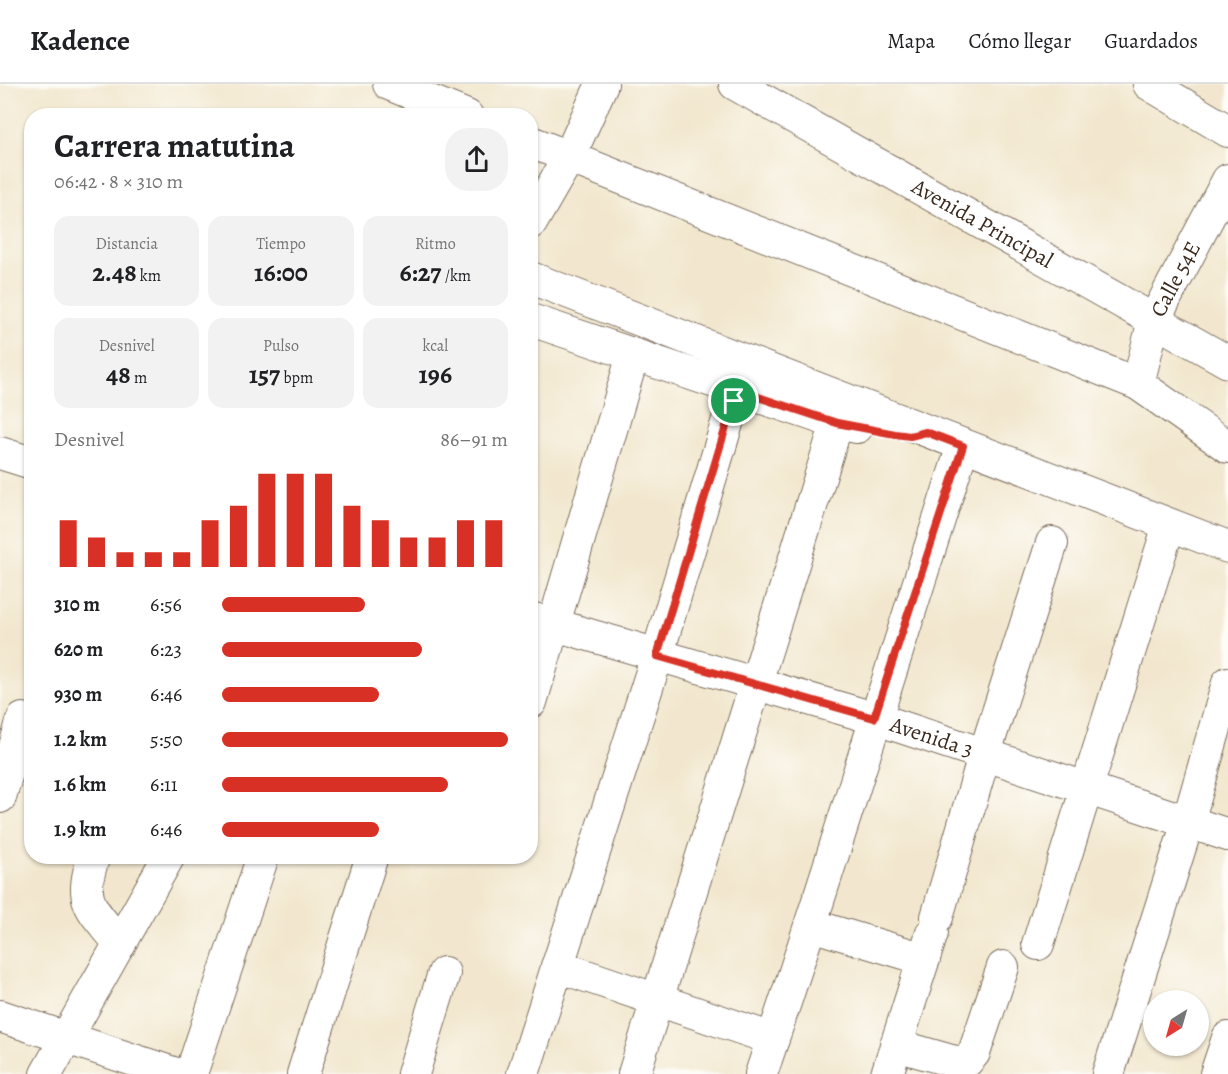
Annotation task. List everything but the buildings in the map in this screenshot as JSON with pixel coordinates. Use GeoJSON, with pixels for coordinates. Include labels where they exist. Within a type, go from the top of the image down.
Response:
{"type":"FeatureCollection","features":[{"type":"Feature","properties":{"kind":"street"},"geometry":{"type":"LineString","coordinates":[[389,84],[447,108]]}},
{"type":"Feature","properties":{"kind":"street"},"geometry":{"type":"LineString","coordinates":[[538,211],[569,157],[602,84]]}},
{"type":"Feature","properties":{"kind":"street","name":"Avenida Principal"},"geometry":{"type":"LineString","coordinates":[[735,84],[1228,362]]}},
{"type":"Feature","properties":{"kind":"street"},"geometry":{"type":"LineString","coordinates":[[1149,84],[1228,131]]}},
{"type":"Feature","properties":{"kind":"street"},"geometry":{"type":"LineString","coordinates":[[538,145],[1138,384],[1228,447]]}},
{"type":"Feature","properties":{"kind":"street","name":"Calle 54E"},"geometry":{"type":"LineString","coordinates":[[1138,384],[1154,320],[1228,180]]}},
{"type":"Feature","properties":{"kind":"street"},"geometry":{"type":"LineString","coordinates":[[538,281],[1228,547]]}},
{"type":"Feature","properties":{"kind":"street"},"geometry":{"type":"LineString","coordinates":[[538,322],[837,423],[910,436],[926,432]]}},
{"type":"Feature","properties":{"kind":"street"},"geometry":{"type":"LineString","coordinates":[[538,655],[543,622],[633,355]]}},
{"type":"Feature","properties":{"kind":"street"},"geometry":{"type":"LineString","coordinates":[[524,1074],[657,656],[737,390]]}},
{"type":"Feature","properties":{"kind":"street"},"geometry":{"type":"LineString","coordinates":[[634,1074],[837,423]]}},
{"type":"Feature","properties":{"kind":"street"},"geometry":{"type":"LineString","coordinates":[[761,1074],[811,926],[874,718],[963,446]]}},
{"type":"Feature","properties":{"kind":"street"},"geometry":{"type":"LineString","coordinates":[[1,455],[24,461]]}},
{"type":"Feature","properties":{"kind":"street"},"geometry":{"type":"LineString","coordinates":[[1038,944],[1169,525]]}},
{"type":"Feature","properties":{"kind":"street"},"geometry":{"type":"LineString","coordinates":[[887,1074],[1052,543]]}},
{"type":"Feature","properties":{"kind":"street","name":"Avenida 3"},"geometry":{"type":"LineString","coordinates":[[543,622],[874,718],[1228,835]]}},
{"type":"Feature","properties":{"kind":"street"},"geometry":{"type":"LineString","coordinates":[[1108,1074],[1188,822],[1228,683]]}},
{"type":"Feature","properties":{"kind":"street"},"geometry":{"type":"LineString","coordinates":[[0,797],[23,712]]}},
{"type":"Feature","properties":{"kind":"street"},"geometry":{"type":"LineString","coordinates":[[90,864],[85,881],[88,903],[120,944]]}},
{"type":"Feature","properties":{"kind":"street"},"geometry":{"type":"LineString","coordinates":[[46,1074],[165,864]]}},
{"type":"Feature","properties":{"kind":"street"},"geometry":{"type":"LineString","coordinates":[[191,1074],[260,864]]}},
{"type":"Feature","properties":{"kind":"street"},"geometry":{"type":"LineString","coordinates":[[303,1074],[369,864]]}},
{"type":"Feature","properties":{"kind":"street"},"geometry":{"type":"LineString","coordinates":[[811,926],[931,936]]}},
{"type":"Feature","properties":{"kind":"street"},"geometry":{"type":"LineString","coordinates":[[557,966],[773,1039]]}},
{"type":"Feature","properties":{"kind":"street"},"geometry":{"type":"LineString","coordinates":[[896,1045],[955,1062],[967,1061],[974,1053],[1003,967]]}},
{"type":"Feature","properties":{"kind":"street"},"geometry":{"type":"LineString","coordinates":[[413,1074],[444,973]]}},
{"type":"Feature","properties":{"kind":"street"},"geometry":{"type":"LineString","coordinates":[[0,1016],[176,1074]]}},
{"type":"Feature","properties":{"kind":"street"},"geometry":{"type":"LineString","coordinates":[[1216,1074],[1228,1038]]}},
{"type":"Feature","properties":{"kind":"route"},"geometry":{"type":"LineString","coordinates":[[737,390],[837,423],[910,436],[926,432],[963,446],[874,718],[657,656],[734,401],[737,390]]}}]}
